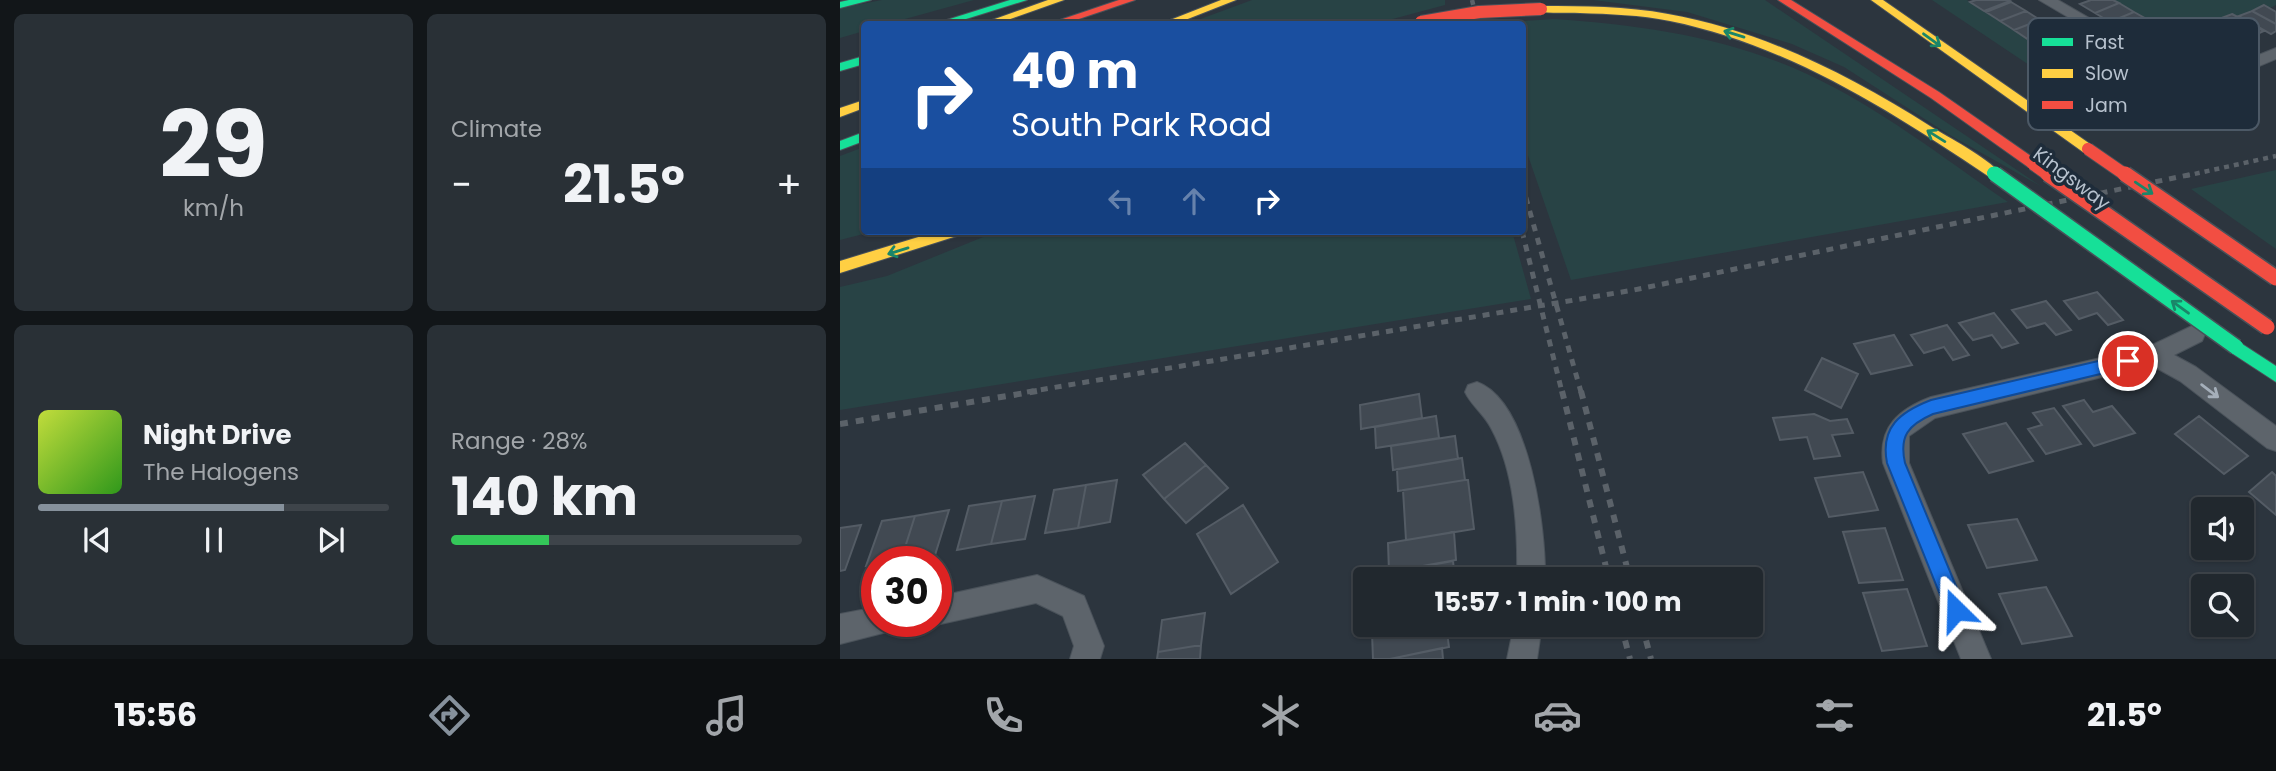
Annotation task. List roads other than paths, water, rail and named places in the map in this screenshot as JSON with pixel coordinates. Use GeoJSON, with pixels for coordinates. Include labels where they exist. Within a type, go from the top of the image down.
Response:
{"type":"FeatureCollection","features":[{"type":"Feature","properties":{"kind":"highway"},"geometry":{"type":"LineString","coordinates":[[840,5],[866,0]]}},
{"type":"Feature","properties":{"kind":"highway"},"geometry":{"type":"LineString","coordinates":[[950,21],[1022,0]]}},
{"type":"Feature","properties":{"kind":"highway"},"geometry":{"type":"LineString","coordinates":[[992,21],[1059,0]]}},
{"type":"Feature","properties":{"kind":"highway"},"geometry":{"type":"LineString","coordinates":[[1174,21],[1231,0]]}},
{"type":"Feature","properties":{"kind":"highway"},"geometry":{"type":"LineString","coordinates":[[1783,0],[2041,162],[2271,330]]}},
{"type":"Feature","properties":{"kind":"highway","name":"Kingsway"},"geometry":{"type":"LineString","coordinates":[[1876,0],[2028,107]]}},
{"type":"Feature","properties":{"kind":"highway"},"geometry":{"type":"LineString","coordinates":[[1066,21],[1137,4]]}},
{"type":"Feature","properties":{"kind":"highway"},"geometry":{"type":"LineString","coordinates":[[1102,21],[1137,4]]}},
{"type":"Feature","properties":{"kind":"highway","name":"Kingsway"},"geometry":{"type":"LineString","coordinates":[[1859,7],[1951,80],[2041,162]]}},
{"type":"Feature","properties":{"kind":"highway"},"geometry":{"type":"LineString","coordinates":[[1427,21],[1479,12],[1541,9],[1645,14],[1707,26],[1772,46],[1863,90],[1993,173],[2276,375]]}},
{"type":"Feature","properties":{"kind":"highway"},"geometry":{"type":"LineString","coordinates":[[840,52],[861,46]]}},
{"type":"Feature","properties":{"kind":"highway"},"geometry":{"type":"LineString","coordinates":[[840,68],[861,61]]}},
{"type":"Feature","properties":{"kind":"highway"},"geometry":{"type":"LineString","coordinates":[[840,113],[861,105]]}},
{"type":"Feature","properties":{"kind":"highway","name":"Kingsway"},"geometry":{"type":"LineString","coordinates":[[2061,130],[2276,278]]}},
{"type":"Feature","properties":{"kind":"highway"},"geometry":{"type":"LineString","coordinates":[[840,146],[861,137]]}},
{"type":"Feature","properties":{"kind":"highway"},"geometry":{"type":"LineString","coordinates":[[840,267],[942,235]]}},
{"type":"Feature","properties":{"kind":"street"},"geometry":{"type":"LineString","coordinates":[[2047,0],[2078,18]]}},
{"type":"Feature","properties":{"kind":"street"},"geometry":{"type":"LineString","coordinates":[[2259,58],[2276,53]]}},
{"type":"Feature","properties":{"kind":"street"},"geometry":{"type":"LineString","coordinates":[[1976,659],[1896,463],[1892,447],[1896,433],[1913,415],[1931,408],[2153,355],[2194,334]]}},
{"type":"Feature","properties":{"kind":"street"},"geometry":{"type":"LineString","coordinates":[[2153,355],[2188,374],[2276,440]]}},
{"type":"Feature","properties":{"kind":"street"},"geometry":{"type":"LineString","coordinates":[[1477,392],[1498,418],[1519,471],[1532,540],[1531,567]]}},
{"type":"Feature","properties":{"kind":"street"},"geometry":{"type":"LineString","coordinates":[[952,608],[1037,589],[1074,606],[1089,646],[1085,659]]}},
{"type":"Feature","properties":{"kind":"street"},"geometry":{"type":"LineString","coordinates":[[840,629],[861,625]]}},
{"type":"Feature","properties":{"kind":"street"},"geometry":{"type":"LineString","coordinates":[[1522,659],[1526,637]]}},
{"type":"Feature","properties":{"kind":"railway"},"geometry":{"type":"LineString","coordinates":[[1472,0],[1477,21]]}},
{"type":"Feature","properties":{"kind":"railway"},"geometry":{"type":"LineString","coordinates":[[2185,176],[2276,156]]}},
{"type":"Feature","properties":{"kind":"railway"},"geometry":{"type":"LineString","coordinates":[[1556,303],[1634,290],[2193,174]]}},
{"type":"Feature","properties":{"kind":"railway"},"geometry":{"type":"LineString","coordinates":[[1526,198],[1556,303]]}},
{"type":"Feature","properties":{"kind":"railway"},"geometry":{"type":"LineString","coordinates":[[1523,235],[1541,306]]}},
{"type":"Feature","properties":{"kind":"railway"},"geometry":{"type":"LineString","coordinates":[[1541,306],[1556,303]]}},
{"type":"Feature","properties":{"kind":"railway"},"geometry":{"type":"LineString","coordinates":[[1556,303],[1581,392]]}},
{"type":"Feature","properties":{"kind":"railway"},"geometry":{"type":"LineString","coordinates":[[1027,392],[1541,306]]}},
{"type":"Feature","properties":{"kind":"railway"},"geometry":{"type":"LineString","coordinates":[[1541,306],[1562,392]]}},
{"type":"Feature","properties":{"kind":"railway"},"geometry":{"type":"LineString","coordinates":[[840,424],[1037,391]]}},
{"type":"Feature","properties":{"kind":"railway"},"geometry":{"type":"LineString","coordinates":[[1562,391],[1606,567]]}},
{"type":"Feature","properties":{"kind":"railway"},"geometry":{"type":"LineString","coordinates":[[1581,391],[1627,567]]}},
{"type":"Feature","properties":{"kind":"railway"},"geometry":{"type":"LineString","coordinates":[[1624,637],[1630,659]]}},
{"type":"Feature","properties":{"kind":"railway"},"geometry":{"type":"LineString","coordinates":[[1645,637],[1651,659]]}}]}
